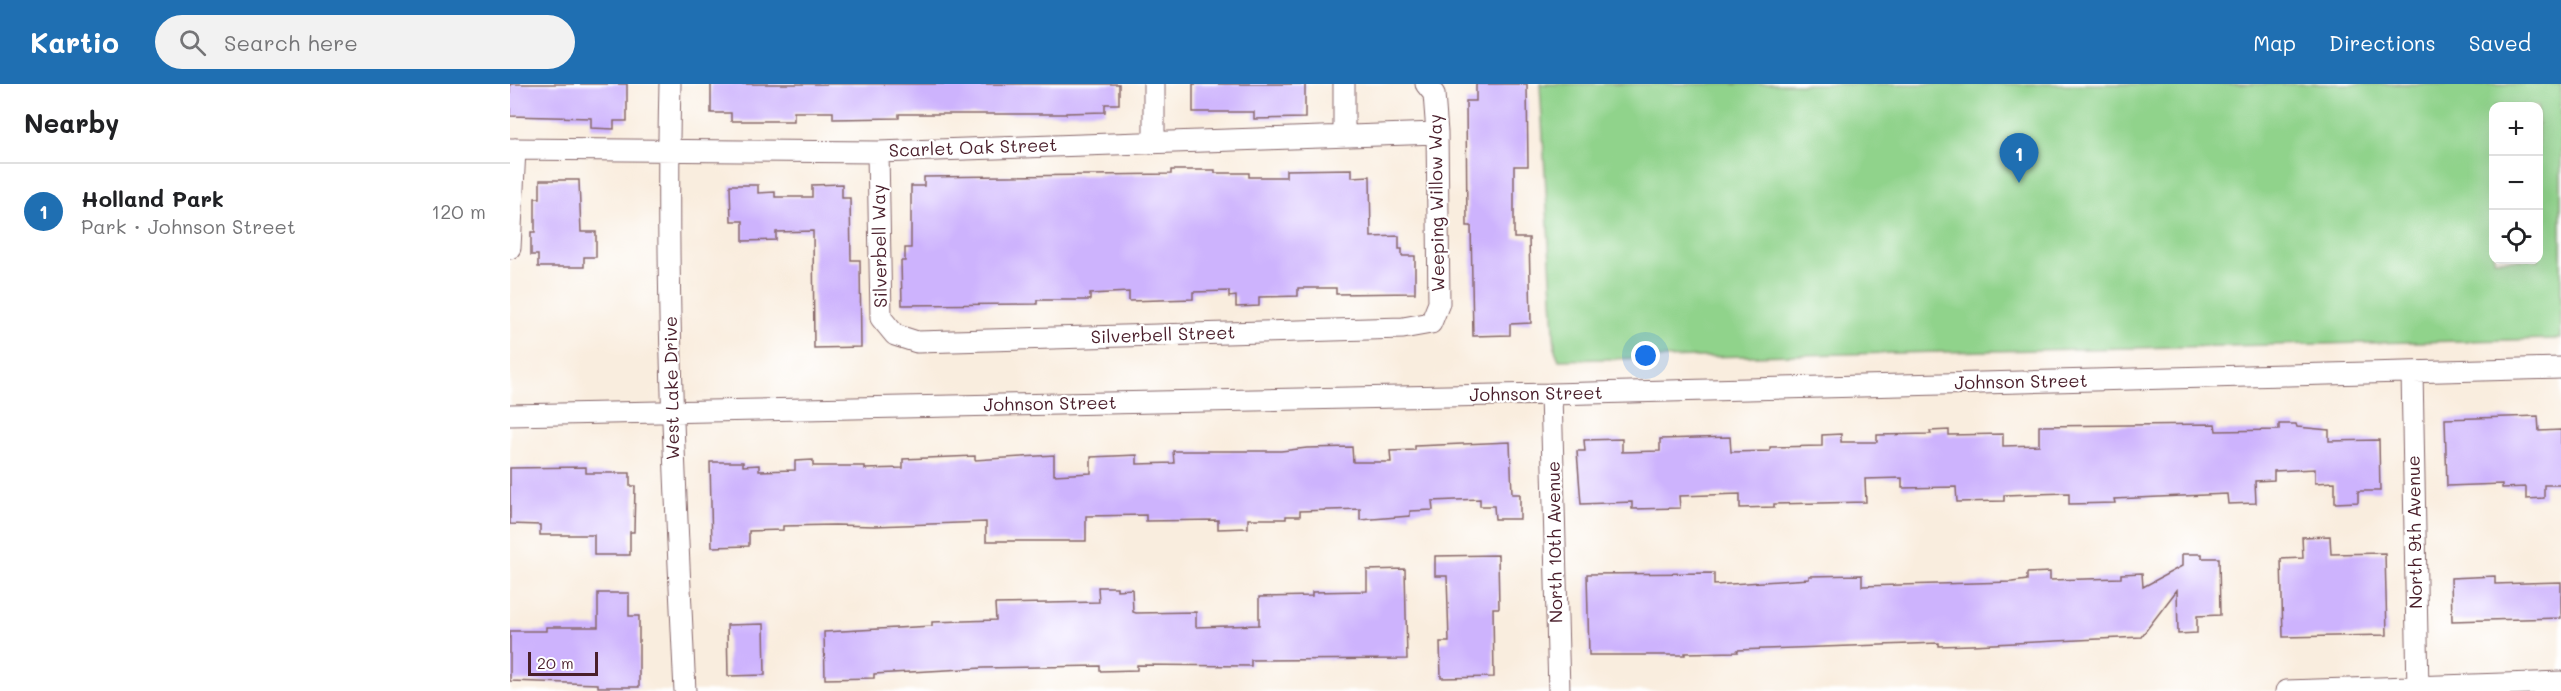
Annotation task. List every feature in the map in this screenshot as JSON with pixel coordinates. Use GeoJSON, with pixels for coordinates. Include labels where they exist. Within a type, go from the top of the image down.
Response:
{"type":"FeatureCollection","features":[{"type":"Feature","properties":{"kind":"street","name":"West Lake Drive"},"geometry":{"type":"LineString","coordinates":[[670,84],[668,152],[671,412],[685,691]]}},
{"type":"Feature","properties":{"kind":"street"},"geometry":{"type":"LineString","coordinates":[[1154,84],[1154,141]]}},
{"type":"Feature","properties":{"kind":"street"},"geometry":{"type":"LineString","coordinates":[[1344,84],[1344,136]]}},
{"type":"Feature","properties":{"kind":"street","name":"Weeping Willow Way"},"geometry":{"type":"LineString","coordinates":[[1426,84],[1434,94],[1437,133],[1439,303],[1431,323]]}},
{"type":"Feature","properties":{"kind":"street","name":"Scarlet Oak Street"},"geometry":{"type":"LineString","coordinates":[[512,149],[878,152],[1437,133]]}},
{"type":"Feature","properties":{"kind":"street"},"geometry":{"type":"LineString","coordinates":[[510,248],[512,149]]}},
{"type":"Feature","properties":{"kind":"street","name":"Silverbell Way"},"geometry":{"type":"LineString","coordinates":[[878,152],[881,318],[896,335]]}},
{"type":"Feature","properties":{"kind":"street","name":"Silverbell Street"},"geometry":{"type":"LineString","coordinates":[[896,335],[917,342],[1391,328],[1431,323]]}},
{"type":"Feature","properties":{"kind":"street","name":"Johnson Street"},"geometry":{"type":"LineString","coordinates":[[510,415],[1551,394],[2561,368]]}},
{"type":"Feature","properties":{"kind":"street","name":"North 9th Avenue"},"geometry":{"type":"LineString","coordinates":[[2412,372],[2418,689]]}},
{"type":"Feature","properties":{"kind":"street","name":"North 10th Avenue"},"geometry":{"type":"LineString","coordinates":[[1551,394],[1559,691]]}},
{"type":"Feature","properties":{"kind":"street"},"geometry":{"type":"LineString","coordinates":[[2286,691],[2418,689],[2561,682]]}},
{"type":"Feature","properties":{"kind":"green space"},"geometry":{"type":"Polygon","coordinates":[[[1540,84],[2561,84],[2561,339],[1559,360],[1555,350],[1540,84]]]}},
{"type":"Feature","properties":{"kind":"building"},"geometry":{"type":"Polygon","coordinates":[[[510,84],[627,84],[627,121],[614,121],[614,129],[591,128],[591,118],[510,116],[510,84]]]}},
{"type":"Feature","properties":{"kind":"building"},"geometry":{"type":"Polygon","coordinates":[[[711,84],[1119,84],[1119,104],[1105,104],[1105,112],[1066,114],[899,114],[899,118],[833,119],[833,112],[794,112],[794,121],[731,121],[731,113],[711,113],[711,84]]]}},
{"type":"Feature","properties":{"kind":"building"},"geometry":{"type":"Polygon","coordinates":[[[1193,84],[1305,84],[1305,118],[1254,119],[1254,112],[1193,112],[1193,84]]]}},
{"type":"Feature","properties":{"kind":"building"},"geometry":{"type":"Polygon","coordinates":[[[1476,84],[1527,84],[1528,166],[1514,166],[1514,238],[1529,238],[1531,323],[1510,324],[1510,335],[1473,336],[1471,226],[1467,226],[1466,101],[1476,101],[1476,84]]]}},
{"type":"Feature","properties":{"kind":"building"},"geometry":{"type":"Polygon","coordinates":[[[1352,169],[1352,177],[1370,176],[1371,237],[1399,236],[1399,249],[1402,249],[1402,256],[1415,256],[1415,293],[1336,294],[1336,288],[1298,288],[1298,296],[1259,297],[1259,306],[1236,307],[1236,296],[1229,297],[1229,291],[1193,292],[1193,299],[1129,301],[1129,292],[1090,294],[1090,300],[1037,300],[1037,304],[902,305],[901,261],[905,261],[905,248],[911,248],[911,186],[924,186],[924,177],[1171,174],[1171,170],[1215,170],[1215,173],[1249,173],[1249,177],[1286,177],[1286,170],[1352,169]]]}},
{"type":"Feature","properties":{"kind":"building"},"geometry":{"type":"Polygon","coordinates":[[[540,180],[579,180],[581,232],[596,232],[596,257],[584,257],[584,267],[538,267],[538,255],[531,255],[531,232],[535,232],[535,198],[540,198],[540,180]]]}},
{"type":"Feature","properties":{"kind":"building"},"geometry":{"type":"Polygon","coordinates":[[[842,184],[842,198],[850,198],[851,260],[860,260],[861,347],[814,348],[813,231],[776,232],[776,240],[743,241],[743,221],[731,221],[730,185],[758,185],[758,193],[775,192],[775,197],[812,197],[812,185],[842,184]]]}},
{"type":"Feature","properties":{"kind":"building"},"geometry":{"type":"Polygon","coordinates":[[[2538,416],[2539,431],[2561,430],[2561,485],[2544,485],[2544,498],[2526,499],[2526,487],[2502,488],[2502,484],[2447,486],[2445,419],[2538,416]]]}},
{"type":"Feature","properties":{"kind":"building"},"geometry":{"type":"Polygon","coordinates":[[[2215,424],[2216,431],[2279,430],[2279,424],[2296,424],[2297,427],[2329,430],[2329,441],[2379,440],[2380,491],[2358,491],[2358,502],[2335,503],[2335,482],[2315,483],[2315,469],[2274,471],[2274,480],[2255,481],[2256,503],[2228,504],[2227,494],[2114,499],[2115,503],[2069,504],[2069,493],[2004,495],[2004,501],[1957,502],[1956,487],[1902,488],[1902,478],[1865,479],[1866,502],[1774,504],[1774,507],[1740,508],[1740,494],[1679,496],[1680,508],[1632,509],[1632,502],[1581,504],[1577,451],[1585,451],[1584,440],[1622,439],[1622,452],[1660,451],[1660,439],[1730,437],[1731,452],[1770,451],[1770,447],[1822,446],[1822,435],[1841,434],[1841,442],[1877,442],[1877,435],[1931,434],[1930,431],[1949,430],[1949,435],[2003,434],[2003,446],[2039,445],[2039,426],[2215,424]]]}},
{"type":"Feature","properties":{"kind":"building"},"geometry":{"type":"Polygon","coordinates":[[[1510,442],[1512,494],[1520,494],[1520,519],[1495,519],[1494,506],[1480,506],[1480,499],[1432,501],[1433,510],[1410,511],[1410,516],[1360,520],[1360,509],[1300,511],[1300,516],[1286,516],[1286,519],[1248,519],[1248,528],[1218,529],[1218,520],[1146,521],[1146,515],[1086,516],[1086,541],[986,541],[986,522],[875,526],[783,526],[783,530],[749,531],[749,546],[712,547],[710,462],[743,462],[743,466],[759,465],[759,471],[795,470],[795,461],[813,460],[813,466],[865,466],[865,469],[903,468],[903,459],[975,456],[975,460],[1054,455],[1054,475],[1091,473],[1091,457],[1137,455],[1137,464],[1174,463],[1173,451],[1281,451],[1352,447],[1353,462],[1391,462],[1390,451],[1415,450],[1415,446],[1510,442]]]}},
{"type":"Feature","properties":{"kind":"building"},"geometry":{"type":"Polygon","coordinates":[[[586,467],[586,473],[630,473],[630,486],[635,486],[634,532],[630,532],[630,555],[594,555],[594,535],[540,535],[540,525],[510,524],[510,468],[586,467]]]}},
{"type":"Feature","properties":{"kind":"building"},"geometry":{"type":"Polygon","coordinates":[[[2330,536],[2331,554],[2385,553],[2387,635],[2283,637],[2281,559],[2303,558],[2302,537],[2330,536]]]}},
{"type":"Feature","properties":{"kind":"building"},"geometry":{"type":"Polygon","coordinates":[[[2182,554],[2202,554],[2202,558],[2219,558],[2220,615],[2197,616],[2197,633],[2178,634],[2177,590],[2141,637],[1972,645],[1939,646],[1939,643],[1737,650],[1738,652],[1685,653],[1685,655],[1589,655],[1587,574],[1714,573],[1714,585],[1809,579],[1809,576],[1862,575],[1862,586],[2012,582],[2027,580],[2027,573],[2050,572],[2050,580],[2121,578],[2121,574],[2142,573],[2143,587],[2182,566],[2182,554]]]}},
{"type":"Feature","properties":{"kind":"building"},"geometry":{"type":"Polygon","coordinates":[[[1498,555],[1499,608],[1493,608],[1494,677],[1441,678],[1440,642],[1449,642],[1447,576],[1435,576],[1435,556],[1498,555]]]}},
{"type":"Feature","properties":{"kind":"building"},"geometry":{"type":"Polygon","coordinates":[[[1405,569],[1407,659],[1251,660],[1251,666],[1137,665],[1137,670],[1100,671],[1100,666],[983,668],[874,674],[874,678],[825,679],[824,632],[932,626],[932,622],[996,620],[995,604],[1099,602],[1098,587],[1117,587],[1117,590],[1132,589],[1133,612],[1136,613],[1196,612],[1196,627],[1259,625],[1259,597],[1312,596],[1312,592],[1367,591],[1367,570],[1405,569]]]}},
{"type":"Feature","properties":{"kind":"building"},"geometry":{"type":"Polygon","coordinates":[[[2495,576],[2495,584],[2561,582],[2561,618],[2452,621],[2451,578],[2495,576]]]}},
{"type":"Feature","properties":{"kind":"building"},"geometry":{"type":"Polygon","coordinates":[[[598,593],[629,593],[629,616],[639,616],[639,687],[598,687],[598,684],[510,681],[510,631],[546,631],[546,627],[598,627],[598,593]]]}},
{"type":"Feature","properties":{"kind":"building"},"geometry":{"type":"Polygon","coordinates":[[[764,624],[765,675],[728,676],[727,625],[764,624]]]}},
{"type":"Feature","properties":{"kind":"place","name":"Holland Park"},"geometry":{"type":"Point","coordinates":[2019,183]}}]}
